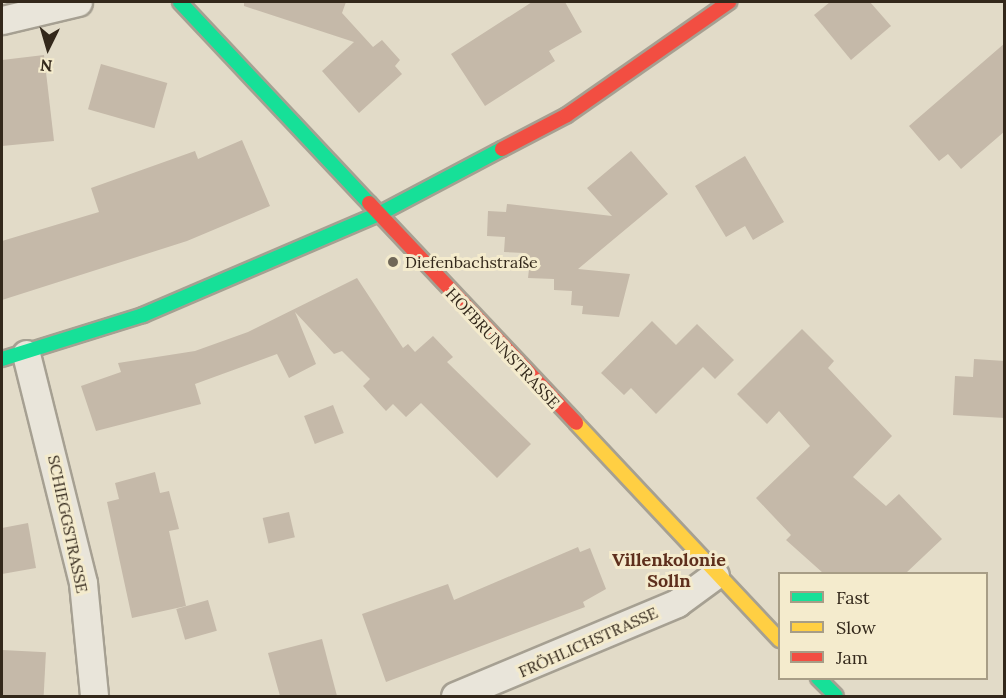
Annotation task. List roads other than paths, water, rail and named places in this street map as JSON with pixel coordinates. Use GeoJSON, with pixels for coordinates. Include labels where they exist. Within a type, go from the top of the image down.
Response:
{"type":"FeatureCollection","features":[{"type":"Feature","properties":{"kind":"street"},"geometry":{"type":"LineString","coordinates":[[2,20],[78,2]]}},
{"type":"Feature","properties":{"kind":"street","name":"HOFBRUNNSTRASSE"},"geometry":{"type":"LineString","coordinates":[[180,2],[715,575],[778,638]]}},
{"type":"Feature","properties":{"kind":"street"},"geometry":{"type":"LineString","coordinates":[[14,357],[154,310],[379,214],[567,114],[729,2]]}},
{"type":"Feature","properties":{"kind":"street","name":"SCHIEGGSTRASSE"},"geometry":{"type":"LineString","coordinates":[[14,357],[83,583],[94,696]]}},
{"type":"Feature","properties":{"kind":"street","name":"FRÖHLICHSTRASSE"},"geometry":{"type":"LineString","coordinates":[[455,696],[677,603],[715,575]]}},
{"type":"Feature","properties":{"kind":"street"},"geometry":{"type":"LineString","coordinates":[[820,680],[836,696]]}},
{"type":"Feature","properties":{"kind":"place","name":"Diefenbachstraße"},"geometry":{"type":"Point","coordinates":[393,262]}},
{"type":"Feature","properties":{"kind":"district","name":"Villenkolonie Solln"},"geometry":{"type":"Point","coordinates":[669,571]}}]}
